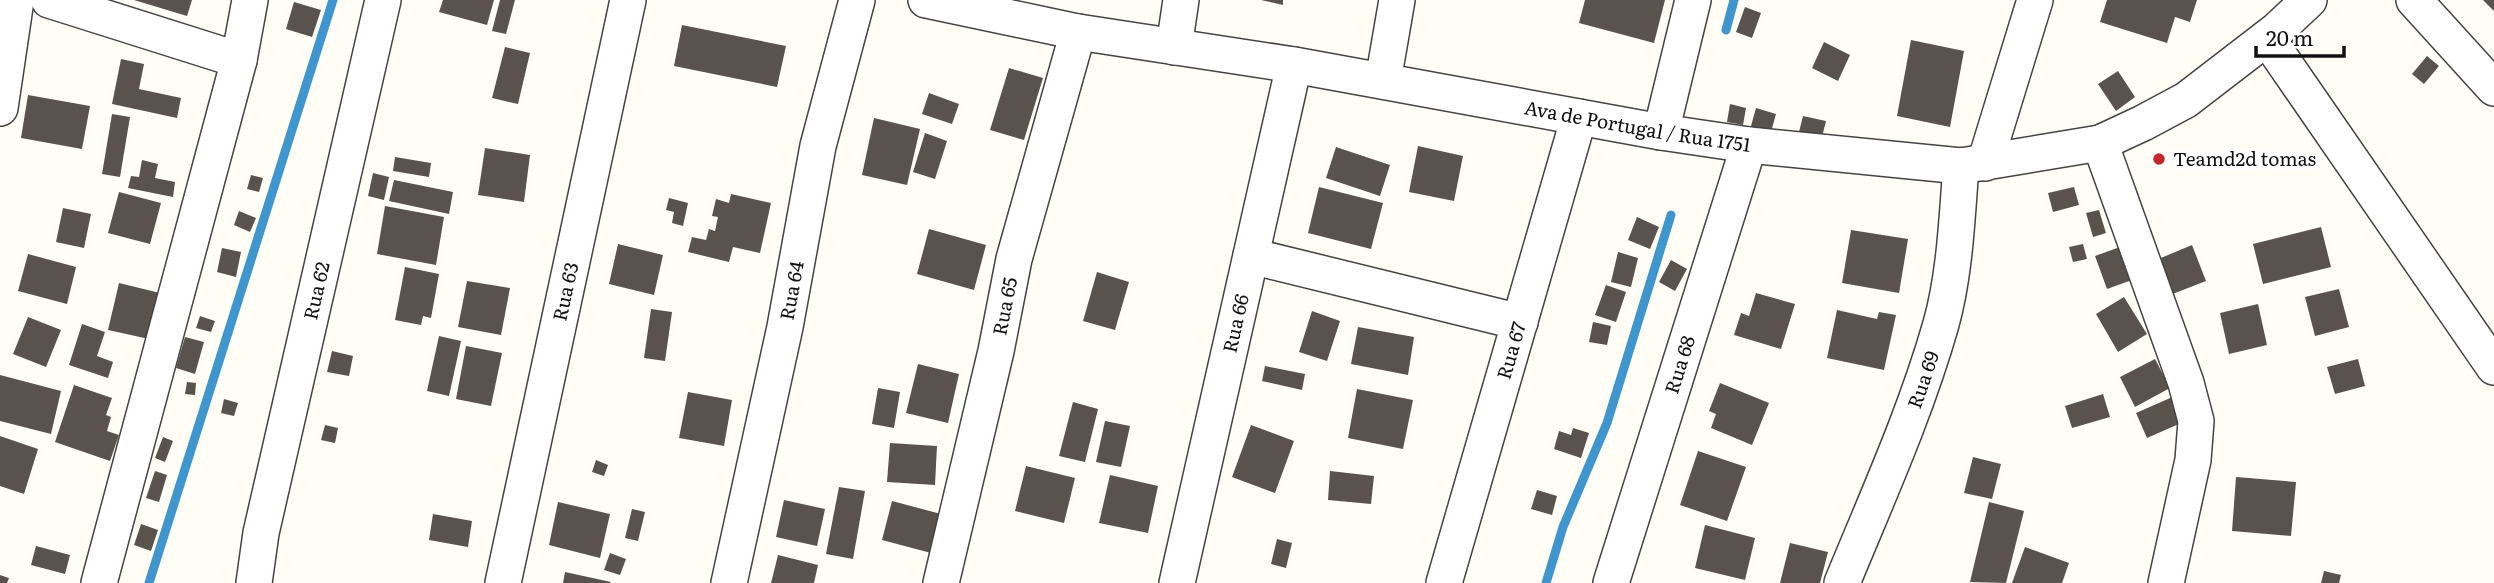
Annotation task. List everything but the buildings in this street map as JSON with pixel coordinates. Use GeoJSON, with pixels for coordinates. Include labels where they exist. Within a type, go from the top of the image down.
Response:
{"type":"FeatureCollection","features":[{"type":"Feature","properties":{"kind":"street"},"geometry":{"type":"LineString","coordinates":[[0,108],[16,0]]}},
{"type":"Feature","properties":{"kind":"street"},"geometry":{"type":"LineString","coordinates":[[48,0],[239,60]]}},
{"type":"Feature","properties":{"kind":"street"},"geometry":{"type":"LineString","coordinates":[[99,583],[239,60],[250,0]]}},
{"type":"Feature","properties":{"kind":"street","name":"Rua 62"},"geometry":{"type":"LineString","coordinates":[[254,583],[261,533],[383,0]]}},
{"type":"Feature","properties":{"kind":"street","name":"Rua 63"},"geometry":{"type":"LineString","coordinates":[[503,583],[628,0]]}},
{"type":"Feature","properties":{"kind":"street","name":"Rua 64"},"geometry":{"type":"LineString","coordinates":[[729,583],[785,327],[818,146],[857,0]]}},
{"type":"Feature","properties":{"kind":"street"},"geometry":{"type":"LineString","coordinates":[[1174,47],[1181,0]]}},
{"type":"Feature","properties":{"kind":"street"},"geometry":{"type":"LineString","coordinates":[[1383,81],[1397,0]]}},
{"type":"Feature","properties":{"kind":"street"},"geometry":{"type":"LineString","coordinates":[[1661,132],[1693,0]]}},
{"type":"Feature","properties":{"kind":"street","name":"Rua 69"},"geometry":{"type":"LineString","coordinates":[[1842,583],[1887,475],[1941,323],[1956,227],[1973,164],[2035,0]]}},
{"type":"Feature","properties":{"kind":"street","name":"Ava de Portugal / Rua 1751"},"geometry":{"type":"LineString","coordinates":[[935,1],[1077,32],[1294,65],[1661,132],[1749,145],[1973,164],[2100,143],[2186,100],[2267,38],[2309,0]]}},
{"type":"Feature","properties":{"kind":"street"},"geometry":{"type":"LineString","coordinates":[[2414,0],[2494,88]]}},
{"type":"Feature","properties":{"kind":"street","name":"Rua 65"},"geometry":{"type":"LineString","coordinates":[[941,583],[996,351],[1014,259],[1077,32]]}},
{"type":"Feature","properties":{"kind":"street"},"geometry":{"type":"LineString","coordinates":[[2267,38],[2494,367]]}},
{"type":"Feature","properties":{"kind":"street","name":"Rua 66"},"geometry":{"type":"LineString","coordinates":[[1177,583],[1294,65]]}},
{"type":"Feature","properties":{"kind":"street","name":"Rua 67"},"geometry":{"type":"LineString","coordinates":[[1444,583],[1579,117]]}},
{"type":"Feature","properties":{"kind":"street"},"geometry":{"type":"LineString","coordinates":[[2100,143],[2186,383],[2196,421],[2193,460],[2166,583]]}},
{"type":"Feature","properties":{"kind":"street","name":"Rua 68"},"geometry":{"type":"LineString","coordinates":[[1611,583],[1749,145]]}},
{"type":"Feature","properties":{"kind":"street"},"geometry":{"type":"LineString","coordinates":[[1251,256],[1520,322]]}},
{"type":"Feature","properties":{"kind":"waterway"},"geometry":{"type":"LineString","coordinates":[[149,583],[333,0]]}},
{"type":"Feature","properties":{"kind":"waterway"},"geometry":{"type":"LineString","coordinates":[[1726,30],[1734,0]]}},
{"type":"Feature","properties":{"kind":"waterway"},"geometry":{"type":"LineString","coordinates":[[1546,583],[1563,527],[1607,423],[1671,215]]}},
{"type":"Feature","properties":{"kind":"place","name":"Teamd2d tomas"},"geometry":{"type":"Point","coordinates":[2159,159]}}]}
